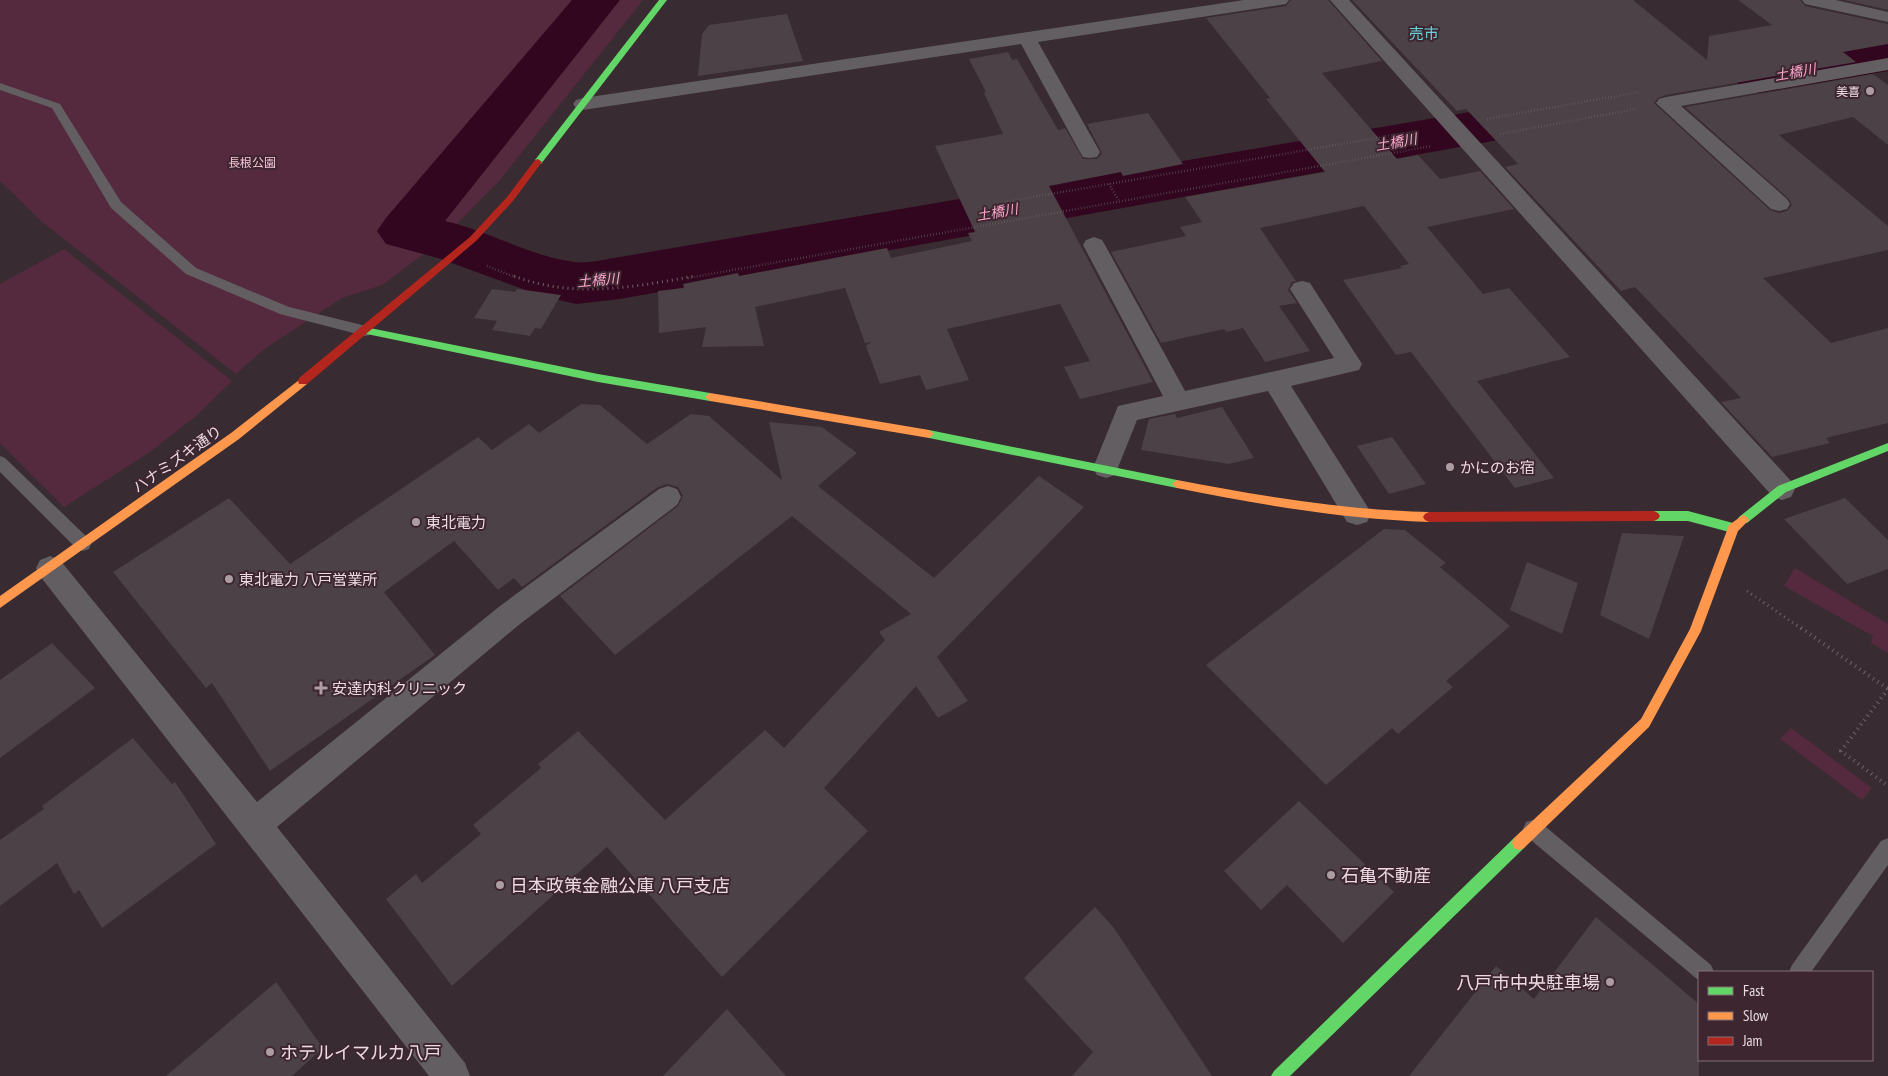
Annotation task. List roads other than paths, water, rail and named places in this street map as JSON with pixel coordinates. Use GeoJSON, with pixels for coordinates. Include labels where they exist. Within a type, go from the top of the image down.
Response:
{"type":"FeatureCollection","features":[{"type":"Feature","properties":{"kind":"street","name":"ハナミズキ通り"},"geometry":{"type":"LineString","coordinates":[[0,603],[235,436],[365,331],[473,239],[510,199],[663,0]]}},
{"type":"Feature","properties":{"kind":"street"},"geometry":{"type":"LineString","coordinates":[[583,104],[1280,0]]}},
{"type":"Feature","properties":{"kind":"street"},"geometry":{"type":"LineString","coordinates":[[1339,0],[1782,489]]}},
{"type":"Feature","properties":{"kind":"street"},"geometry":{"type":"LineString","coordinates":[[1811,0],[1888,17]]}},
{"type":"Feature","properties":{"kind":"street"},"geometry":{"type":"LineString","coordinates":[[1027,38],[1090,152]]}},
{"type":"Feature","properties":{"kind":"street"},"geometry":{"type":"LineString","coordinates":[[1778,204],[1666,103],[1888,64]]}},
{"type":"Feature","properties":{"kind":"street"},"geometry":{"type":"LineString","coordinates":[[1094,245],[1179,402]]}},
{"type":"Feature","properties":{"kind":"street"},"geometry":{"type":"LineString","coordinates":[[1106,468],[1127,413],[1350,364],[1302,289]]}},
{"type":"Feature","properties":{"kind":"street"},"geometry":{"type":"LineString","coordinates":[[365,331],[598,378],[921,432],[1237,496],[1357,514],[1389,517],[1505,518],[1688,516],[1733,528]]}},
{"type":"Feature","properties":{"kind":"street"},"geometry":{"type":"LineString","coordinates":[[1275,382],[1357,514]]}},
{"type":"Feature","properties":{"kind":"street"},"geometry":{"type":"LineString","coordinates":[[1279,1076],[1645,723],[1695,631],[1733,528],[1782,489],[1888,447]]}},
{"type":"Feature","properties":{"kind":"street"},"geometry":{"type":"LineString","coordinates":[[255,824],[510,615],[668,497]]}},
{"type":"Feature","properties":{"kind":"street"},"geometry":{"type":"LineString","coordinates":[[50,568],[255,824],[452,1076]]}},
{"type":"Feature","properties":{"kind":"lane"},"geometry":{"type":"LineString","coordinates":[[0,86],[56,106],[116,205],[191,271],[285,311],[328,324],[365,331]]}},
{"type":"Feature","properties":{"kind":"lane"},"geometry":{"type":"LineString","coordinates":[[0,462],[83,544]]}},
{"type":"Feature","properties":{"kind":"lane"},"geometry":{"type":"LineString","coordinates":[[1533,829],[1703,971]]}},
{"type":"Feature","properties":{"kind":"lane"},"geometry":{"type":"LineString","coordinates":[[1800,971],[1888,848]]}},
{"type":"Feature","properties":{"kind":"waterway","name":"土橋川"},"geometry":{"type":"LineString","coordinates":[[597,0],[406,231],[453,242],[542,276],[576,283],[620,278],[1581,109]]}},
{"type":"Feature","properties":{"kind":"waterway","name":"土橋川"},"geometry":{"type":"LineString","coordinates":[[1759,78],[1888,56]]}},
{"type":"Feature","properties":{"kind":"place","name":"美喜"},"geometry":{"type":"Point","coordinates":[1870,91]}},
{"type":"Feature","properties":{"kind":"place","name":"かにのお宿"},"geometry":{"type":"Point","coordinates":[1450,467]}},
{"type":"Feature","properties":{"kind":"place","name":"東北電力"},"geometry":{"type":"Point","coordinates":[416,522]}},
{"type":"Feature","properties":{"kind":"place","name":"東北電力 八戸営業所"},"geometry":{"type":"Point","coordinates":[229,579]}},
{"type":"Feature","properties":{"kind":"place","name":"安達内科クリニック"},"geometry":{"type":"Point","coordinates":[321,688]}},
{"type":"Feature","properties":{"kind":"place","name":"石亀不動産"},"geometry":{"type":"Point","coordinates":[1331,875]}},
{"type":"Feature","properties":{"kind":"place","name":"日本政策金融公庫 八戸支店"},"geometry":{"type":"Point","coordinates":[500,885]}},
{"type":"Feature","properties":{"kind":"place","name":"八戸市中央駐車場"},"geometry":{"type":"Point","coordinates":[1610,982]}},
{"type":"Feature","properties":{"kind":"place","name":"ホテルイマルカ八戸"},"geometry":{"type":"Point","coordinates":[270,1052]}},
{"type":"Feature","properties":{"kind":"district","name":"売市"},"geometry":{"type":"Point","coordinates":[1424,33]}},
{"type":"Feature","properties":{"kind":"park label","name":"長根公園"},"geometry":{"type":"Point","coordinates":[252,162]}}]}
